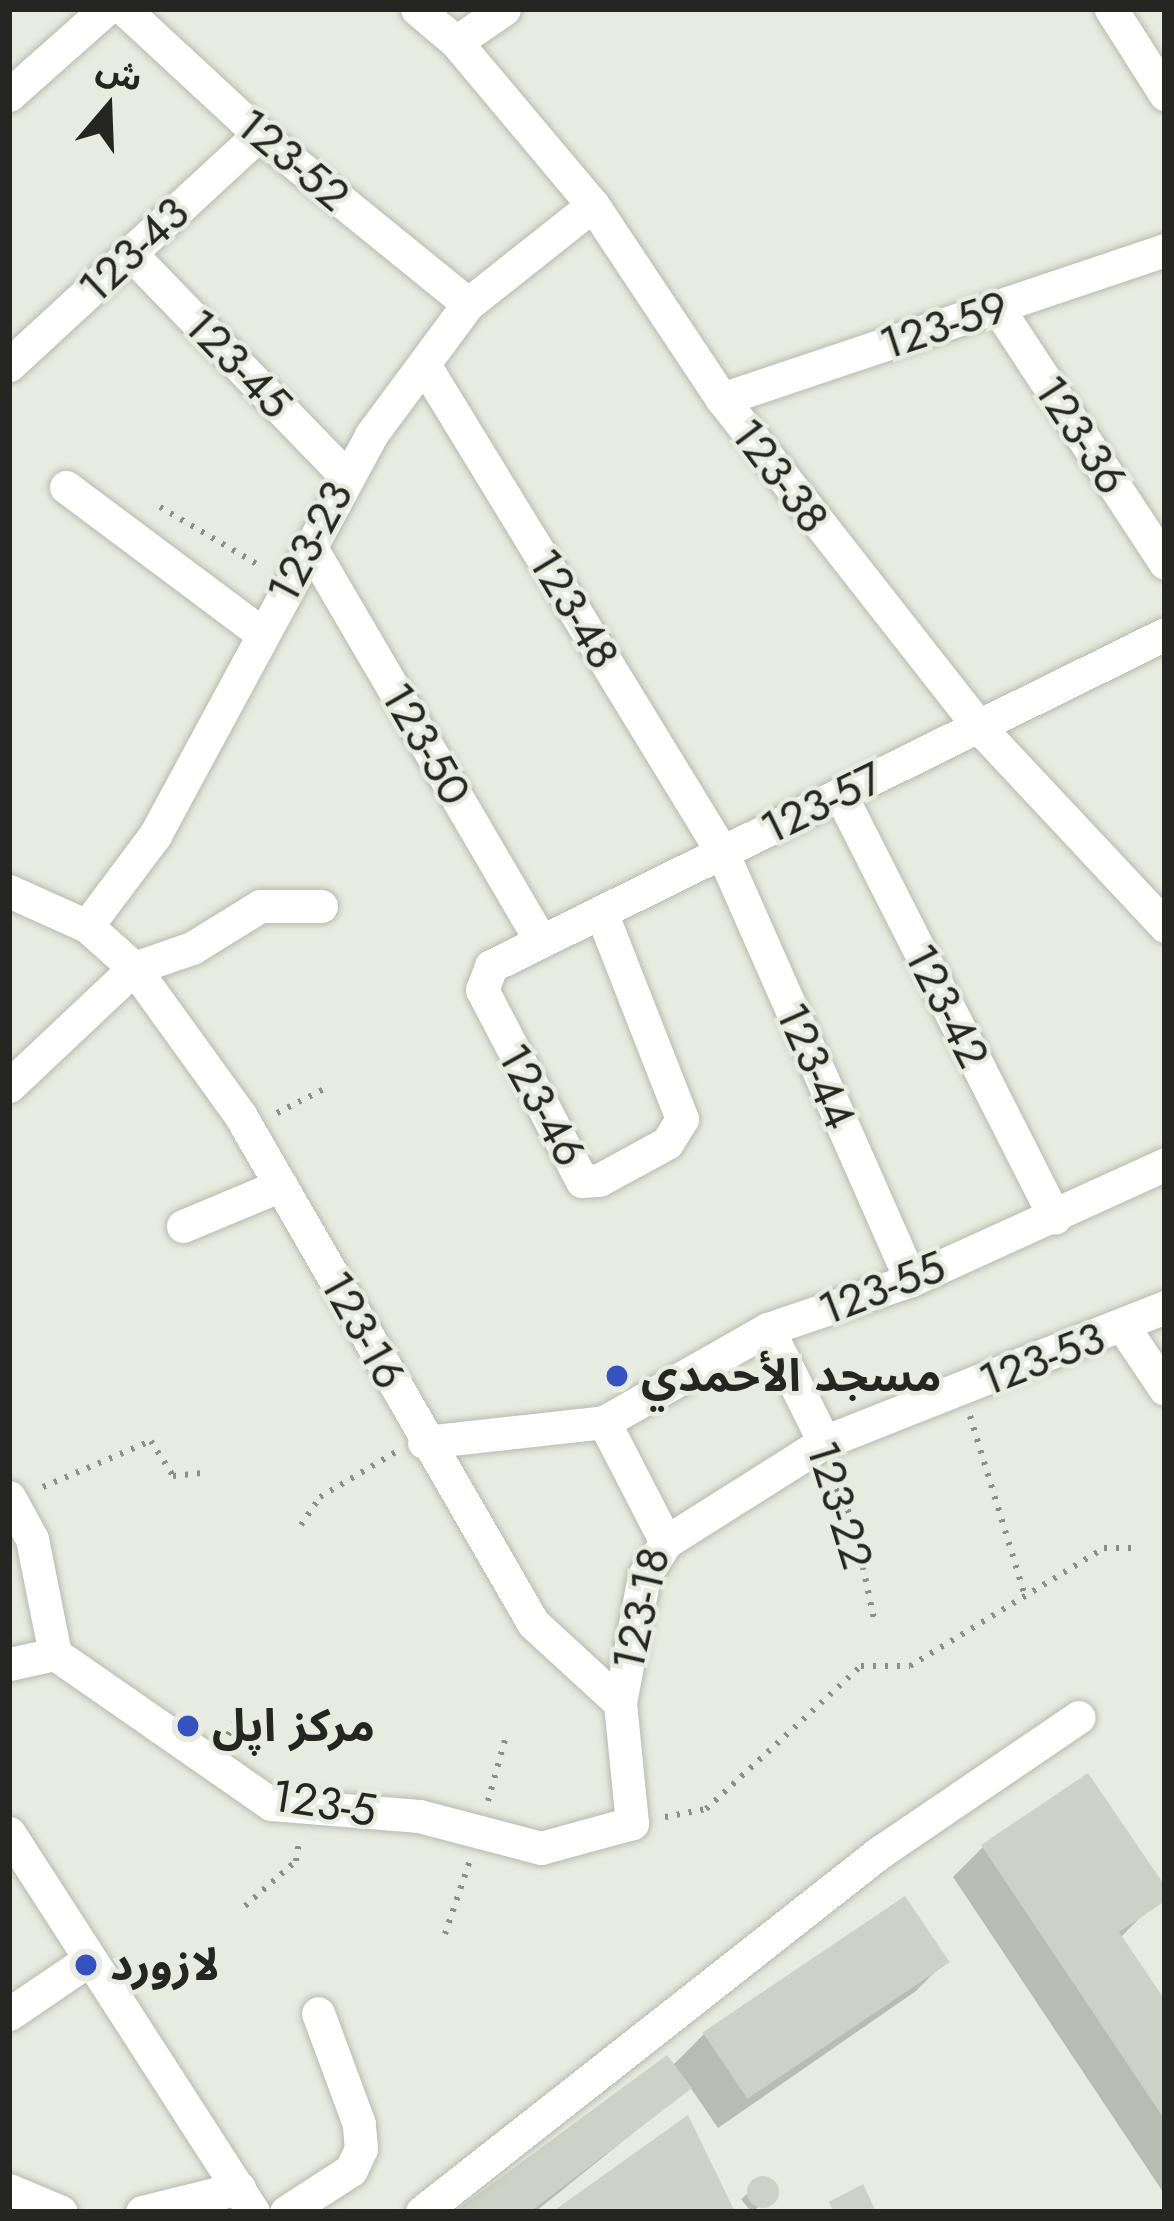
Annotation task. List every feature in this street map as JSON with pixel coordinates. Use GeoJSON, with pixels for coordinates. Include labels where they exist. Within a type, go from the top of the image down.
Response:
{"type":"FeatureCollection","features":[{"type":"Feature","properties":{"kind":"street"},"geometry":{"type":"LineString","coordinates":[[9,95],[106,9]]}},
{"type":"Feature","properties":{"kind":"street","name":"123-52"},"geometry":{"type":"LineString","coordinates":[[124,9],[260,134],[468,304]]}},
{"type":"Feature","properties":{"kind":"street","name":"123-38"},"geometry":{"type":"LineString","coordinates":[[417,9],[456,41],[593,205],[722,399],[978,726],[1165,926]]}},
{"type":"Feature","properties":{"kind":"street"},"geometry":{"type":"LineString","coordinates":[[456,41],[505,9]]}},
{"type":"Feature","properties":{"kind":"street"},"geometry":{"type":"LineString","coordinates":[[1111,9],[1165,94]]}},
{"type":"Feature","properties":{"kind":"street","name":"123-43"},"geometry":{"type":"LineString","coordinates":[[9,365],[260,134]]}},
{"type":"Feature","properties":{"kind":"street","name":"123-23"},"geometry":{"type":"LineString","coordinates":[[87,926],[154,836],[345,475],[468,304],[593,205]]}},
{"type":"Feature","properties":{"kind":"street","name":"123-59"},"geometry":{"type":"LineString","coordinates":[[722,399],[1165,250]]}},
{"type":"Feature","properties":{"kind":"street","name":"123-45"},"geometry":{"type":"LineString","coordinates":[[130,253],[345,475]]}},
{"type":"Feature","properties":{"kind":"street","name":"123-36"},"geometry":{"type":"LineString","coordinates":[[997,307],[1165,563]]}},
{"type":"Feature","properties":{"kind":"street","name":"123-48"},"geometry":{"type":"LineString","coordinates":[[425,366],[722,852]]}},
{"type":"Feature","properties":{"kind":"street"},"geometry":{"type":"LineString","coordinates":[[65,487],[261,633]]}},
{"type":"Feature","properties":{"kind":"street","name":"123-50"},"geometry":{"type":"LineString","coordinates":[[310,546],[541,941]]}},
{"type":"Feature","properties":{"kind":"street","name":"123-57"},"geometry":{"type":"LineString","coordinates":[[481,976],[601,911],[1165,634]]}},
{"type":"Feature","properties":{"kind":"street","name":"123-42"},"geometry":{"type":"LineString","coordinates":[[840,794],[1055,1218]]}},
{"type":"Feature","properties":{"kind":"street","name":"123-44"},"geometry":{"type":"LineString","coordinates":[[722,852],[910,1280]]}},
{"type":"Feature","properties":{"kind":"street","name":"123-16"},"geometry":{"type":"LineString","coordinates":[[9,891],[87,926],[134,968],[248,1128],[424,1442],[532,1623],[620,1702]]}},
{"type":"Feature","properties":{"kind":"street"},"geometry":{"type":"LineString","coordinates":[[9,1086],[134,968],[192,948],[260,906],[321,906]]}},
{"type":"Feature","properties":{"kind":"street","name":"123-46"},"geometry":{"type":"LineString","coordinates":[[481,976],[572,1172],[599,1180],[667,1143],[682,1119],[601,911]]}},
{"type":"Feature","properties":{"kind":"street","name":"123-55"},"geometry":{"type":"LineString","coordinates":[[604,1422],[768,1329],[910,1280],[1055,1218],[1165,1164]]}},
{"type":"Feature","properties":{"kind":"street"},"geometry":{"type":"LineString","coordinates":[[183,1226],[281,1185]]}},
{"type":"Feature","properties":{"kind":"street","name":"123-53"},"geometry":{"type":"LineString","coordinates":[[666,1542],[824,1442],[1124,1328],[1165,1307]]}},
{"type":"Feature","properties":{"kind":"street"},"geometry":{"type":"LineString","coordinates":[[1124,1328],[1165,1389]]}},
{"type":"Feature","properties":{"kind":"street","name":"123-22"},"geometry":{"type":"LineString","coordinates":[[768,1329],[824,1442]]}},
{"type":"Feature","properties":{"kind":"street"},"geometry":{"type":"LineString","coordinates":[[424,1442],[604,1422]]}},
{"type":"Feature","properties":{"kind":"street","name":"123-18"},"geometry":{"type":"LineString","coordinates":[[604,1422],[666,1542],[644,1576],[620,1702]]}},
{"type":"Feature","properties":{"kind":"street"},"geometry":{"type":"LineString","coordinates":[[9,1664],[55,1654],[32,1539],[12,1500]]}},
{"type":"Feature","properties":{"kind":"street","name":"123-5"},"geometry":{"type":"LineString","coordinates":[[55,1654],[66,1669],[181,1735],[253,1794],[296,1808],[419,1816],[541,1848],[632,1823]]}},
{"type":"Feature","properties":{"kind":"street"},"geometry":{"type":"LineString","coordinates":[[620,1702],[632,1823]]}},
{"type":"Feature","properties":{"kind":"street"},"geometry":{"type":"LineString","coordinates":[[422,2212],[880,1852],[1079,1717]]}},
{"type":"Feature","properties":{"kind":"street"},"geometry":{"type":"LineString","coordinates":[[9,1834],[246,2200],[142,2212]]}},
{"type":"Feature","properties":{"kind":"street"},"geometry":{"type":"LineString","coordinates":[[9,2014],[91,1959]]}},
{"type":"Feature","properties":{"kind":"street"},"geometry":{"type":"LineString","coordinates":[[286,2212],[351,2170],[361,2150],[359,2124],[317,2013]]}},
{"type":"Feature","properties":{"kind":"street"},"geometry":{"type":"LineString","coordinates":[[9,2191],[62,2212]]}},
{"type":"Feature","properties":{"kind":"path"},"geometry":{"type":"LineString","coordinates":[[160,507],[290,583]]}},
{"type":"Feature","properties":{"kind":"path"},"geometry":{"type":"LineString","coordinates":[[248,1128],[324,1089]]}},
{"type":"Feature","properties":{"kind":"path"},"geometry":{"type":"LineString","coordinates":[[962,1389],[1024,1592]]}},
{"type":"Feature","properties":{"kind":"path"},"geometry":{"type":"LineString","coordinates":[[12,1500],[152,1441],[173,1476],[203,1473]]}},
{"type":"Feature","properties":{"kind":"path"},"geometry":{"type":"LineString","coordinates":[[301,1525],[320,1497],[364,1465],[424,1442]]}},
{"type":"Feature","properties":{"kind":"path","name":"123-22"},"geometry":{"type":"LineString","coordinates":[[824,1442],[820,1459],[853,1520],[874,1619]]}},
{"type":"Feature","properties":{"kind":"path"},"geometry":{"type":"LineString","coordinates":[[632,1823],[706,1809],[861,1666],[910,1666],[1024,1592],[1104,1548],[1140,1548]]}},
{"type":"Feature","properties":{"kind":"path"},"geometry":{"type":"LineString","coordinates":[[245,1906],[296,1861],[296,1808]]}},
{"type":"Feature","properties":{"kind":"building"},"geometry":{"type":"Polygon","coordinates":[[[1088,1773],[1165,1886],[1165,1901],[1119,1932],[1165,2000],[1165,2120],[981,1845],[1088,1773]]]}},
{"type":"Feature","properties":{"kind":"building"},"geometry":{"type":"Polygon","coordinates":[[[905,1896],[950,1962],[747,2099],[703,2032],[905,1896]]]}},
{"type":"Feature","properties":{"kind":"building"},"geometry":{"type":"Polygon","coordinates":[[[667,2055],[692,2088],[530,2212],[454,2212],[667,2055]]]}},
{"type":"Feature","properties":{"kind":"building"},"geometry":{"type":"Polygon","coordinates":[[[688,2115],[735,2212],[552,2212],[688,2115]]]}},
{"type":"Feature","properties":{"kind":"building"},"geometry":{"type":"Polygon","coordinates":[[[763,2176],[774,2181],[779,2192],[774,2203],[763,2208],[752,2203],[747,2192],[752,2181],[763,2176]]]}},
{"type":"Feature","properties":{"kind":"building"},"geometry":{"type":"Polygon","coordinates":[[[863,2184],[876,2212],[834,2212],[829,2202],[863,2184]]]}},
{"type":"Feature","properties":{"kind":"place","name":"مسجد الأحمدي"},"geometry":{"type":"Point","coordinates":[617,1376]}},
{"type":"Feature","properties":{"kind":"place","name":"مركز اپل"},"geometry":{"type":"Point","coordinates":[188,1726]}},
{"type":"Feature","properties":{"kind":"place","name":"لازورد"},"geometry":{"type":"Point","coordinates":[86,1965]}}]}
